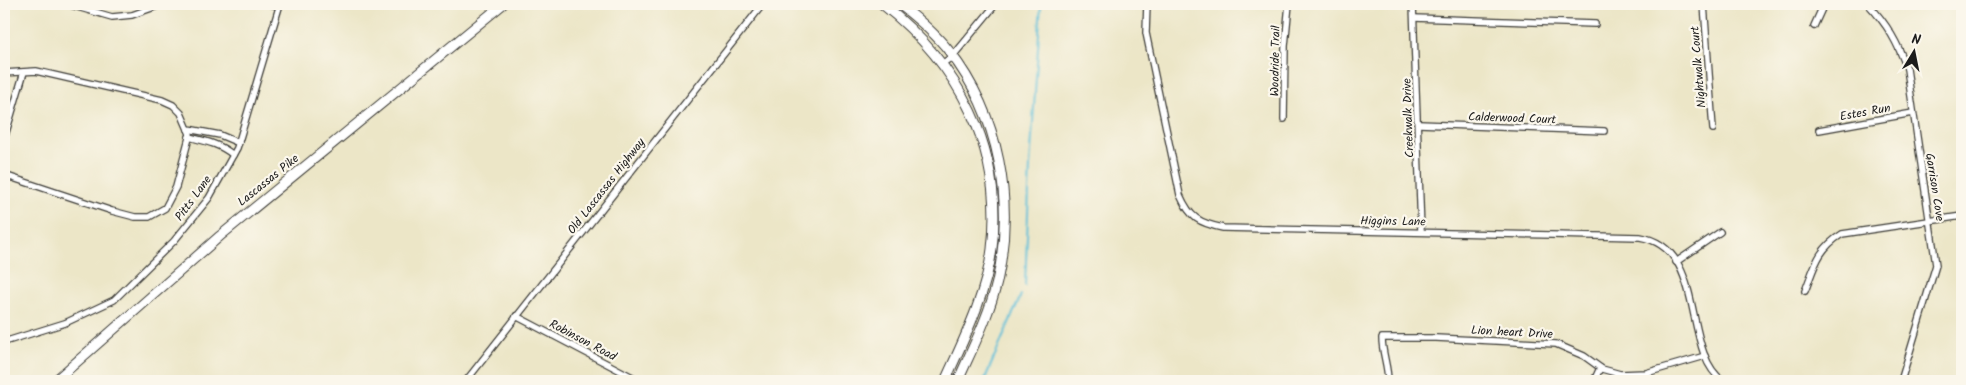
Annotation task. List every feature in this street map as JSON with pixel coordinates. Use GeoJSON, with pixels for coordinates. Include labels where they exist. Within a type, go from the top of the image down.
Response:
{"type":"FeatureCollection","features":[{"type":"Feature","properties":{"kind":"main road","name":"Lascassas Pike"},"geometry":{"type":"LineString","coordinates":[[55,381],[220,236],[503,4]]}},
{"type":"Feature","properties":{"kind":"main road"},"geometry":{"type":"LineString","coordinates":[[882,4],[921,39],[962,92],[977,122],[992,182],[992,249],[972,319],[945,381]]}},
{"type":"Feature","properties":{"kind":"main road"},"geometry":{"type":"LineString","coordinates":[[899,4],[922,22],[953,56],[983,108],[995,142],[1002,178],[1005,216],[1003,252],[996,284],[958,381]]}},
{"type":"Feature","properties":{"kind":"street"},"geometry":{"type":"LineString","coordinates":[[66,4],[112,17],[132,15],[164,4]]}},
{"type":"Feature","properties":{"kind":"street"},"geometry":{"type":"LineString","coordinates":[[272,4],[280,5]]}},
{"type":"Feature","properties":{"kind":"street","name":"Old Lascassas Highway"},"geometry":{"type":"LineString","coordinates":[[466,381],[763,4]]}},
{"type":"Feature","properties":{"kind":"street"},"geometry":{"type":"LineString","coordinates":[[942,64],[953,56],[996,4]]}},
{"type":"Feature","properties":{"kind":"street","name":"Higgins Lane"},"geometry":{"type":"LineString","coordinates":[[1147,4],[1146,33],[1180,195],[1187,210],[1203,224],[1223,228],[1640,237],[1655,240],[1674,256],[1687,285],[1705,356],[1722,381]]}},
{"type":"Feature","properties":{"kind":"street","name":"Woodride Trail"},"geometry":{"type":"LineString","coordinates":[[1284,119],[1285,46],[1289,4]]}},
{"type":"Feature","properties":{"kind":"street","name":"Creekwalk Drive"},"geometry":{"type":"LineString","coordinates":[[1413,4],[1421,231]]}},
{"type":"Feature","properties":{"kind":"street","name":"Nightwalk Court"},"geometry":{"type":"LineString","coordinates":[[1704,4],[1713,129]]}},
{"type":"Feature","properties":{"kind":"street"},"geometry":{"type":"LineString","coordinates":[[1814,26],[1824,4]]}},
{"type":"Feature","properties":{"kind":"street","name":"Garrison Cove"},"geometry":{"type":"LineString","coordinates":[[1868,4],[1884,20],[1898,42],[1907,69],[1936,265],[1901,381]]}},
{"type":"Feature","properties":{"kind":"street","name":"Pitts Lane"},"geometry":{"type":"LineString","coordinates":[[4,342],[65,323],[114,300],[174,241],[209,198],[239,143],[280,5]]}},
{"type":"Feature","properties":{"kind":"street"},"geometry":{"type":"LineString","coordinates":[[1414,18],[1595,24]]}},
{"type":"Feature","properties":{"kind":"street"},"geometry":{"type":"LineString","coordinates":[[4,72],[36,72],[162,100],[173,106],[181,114],[188,129],[189,137],[176,187],[165,208],[149,217],[135,217],[112,211],[4,175]]}},
{"type":"Feature","properties":{"kind":"street"},"geometry":{"type":"LineString","coordinates":[[4,139],[24,72]]}},
{"type":"Feature","properties":{"kind":"street","name":"Estes Run"},"geometry":{"type":"LineString","coordinates":[[1819,130],[1913,114]]}},
{"type":"Feature","properties":{"kind":"street","name":"Calderwood Court"},"geometry":{"type":"LineString","coordinates":[[1418,124],[1604,131]]}},
{"type":"Feature","properties":{"kind":"street"},"geometry":{"type":"LineString","coordinates":[[188,129],[220,135],[239,143]]}},
{"type":"Feature","properties":{"kind":"street"},"geometry":{"type":"LineString","coordinates":[[189,137],[226,148],[233,155]]}},
{"type":"Feature","properties":{"kind":"street"},"geometry":{"type":"LineString","coordinates":[[1805,292],[1819,255],[1828,244],[1842,234],[1930,219],[1962,216]]}},
{"type":"Feature","properties":{"kind":"street"},"geometry":{"type":"LineString","coordinates":[[1676,262],[1720,232]]}},
{"type":"Feature","properties":{"kind":"street","name":"Robinson Road"},"geometry":{"type":"LineString","coordinates":[[516,316],[640,381]]}},
{"type":"Feature","properties":{"kind":"street","name":"Lion heart Drive"},"geometry":{"type":"LineString","coordinates":[[1388,381],[1388,365],[1382,352],[1382,338],[1436,338],[1556,344],[1584,356],[1600,368],[1620,374],[1646,373],[1705,356]]}},
{"type":"Feature","properties":{"kind":"street"},"geometry":{"type":"LineString","coordinates":[[1594,381],[1600,368]]}},
{"type":"Feature","properties":{"kind":"waterway"},"geometry":{"type":"LineString","coordinates":[[1025,285],[1030,166],[1041,4]]}},
{"type":"Feature","properties":{"kind":"waterway"},"geometry":{"type":"LineString","coordinates":[[984,381],[1021,295]]}}]}
